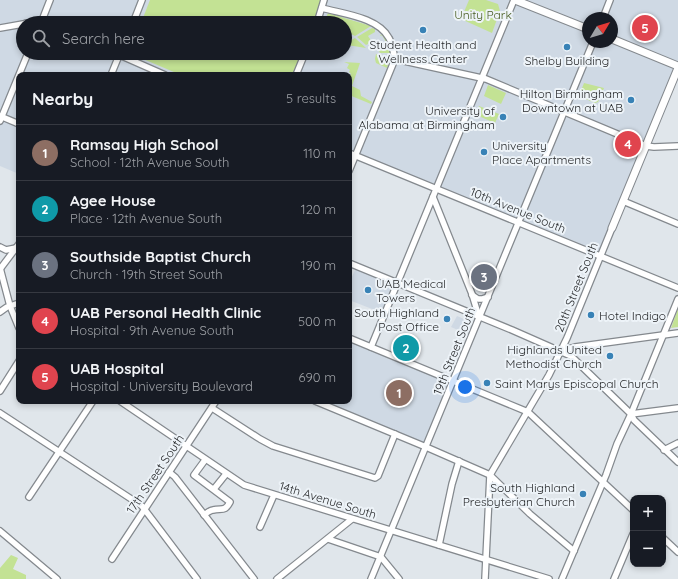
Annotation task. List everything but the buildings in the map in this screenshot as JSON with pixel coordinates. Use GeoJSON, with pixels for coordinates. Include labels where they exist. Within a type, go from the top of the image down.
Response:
{"type":"FeatureCollection","features":[{"type":"Feature","properties":{"kind":"main road"},"geometry":{"type":"LineString","coordinates":[[514,0],[582,27]]}},
{"type":"Feature","properties":{"kind":"main road"},"geometry":{"type":"LineString","coordinates":[[618,42],[678,67]]}},
{"type":"Feature","properties":{"kind":"main road","name":"20th Street South"},"geometry":{"type":"LineString","coordinates":[[612,228],[678,67]]}},
{"type":"Feature","properties":{"kind":"street"},"geometry":{"type":"LineString","coordinates":[[44,16],[50,0]]}},
{"type":"Feature","properties":{"kind":"street"},"geometry":{"type":"LineString","coordinates":[[136,16],[142,0]]}},
{"type":"Feature","properties":{"kind":"street"},"geometry":{"type":"LineString","coordinates":[[319,16],[324,0]]}},
{"type":"Feature","properties":{"kind":"street"},"geometry":{"type":"LineString","coordinates":[[371,347],[514,0]]}},
{"type":"Feature","properties":{"kind":"street"},"geometry":{"type":"LineString","coordinates":[[605,12],[610,0]]}},
{"type":"Feature","properties":{"kind":"street"},"geometry":{"type":"LineString","coordinates":[[322,8],[350,14],[378,26],[389,38],[395,59],[352,164]]}},
{"type":"Feature","properties":{"kind":"street"},"geometry":{"type":"LineString","coordinates":[[0,28],[16,25]]}},
{"type":"Feature","properties":{"kind":"street","name":"19th Street South"},"geometry":{"type":"LineString","coordinates":[[371,579],[591,48]]}},
{"type":"Feature","properties":{"kind":"street"},"geometry":{"type":"LineString","coordinates":[[395,59],[482,78],[646,146],[678,146]]}},
{"type":"Feature","properties":{"kind":"street"},"geometry":{"type":"LineString","coordinates":[[20,72],[25,60]]}},
{"type":"Feature","properties":{"kind":"street"},"geometry":{"type":"LineString","coordinates":[[112,72],[116,60]]}},
{"type":"Feature","properties":{"kind":"street"},"geometry":{"type":"LineString","coordinates":[[131,60],[158,72]]}},
{"type":"Feature","properties":{"kind":"street"},"geometry":{"type":"LineString","coordinates":[[297,72],[302,60]]}},
{"type":"Feature","properties":{"kind":"street"},"geometry":{"type":"LineString","coordinates":[[16,82],[1,118],[16,123]]}},
{"type":"Feature","properties":{"kind":"street","name":"10th Avenue South"},"geometry":{"type":"LineString","coordinates":[[352,153],[678,288]]}},
{"type":"Feature","properties":{"kind":"street"},"geometry":{"type":"LineString","coordinates":[[433,197],[480,317]]}},
{"type":"Feature","properties":{"kind":"street"},"geometry":{"type":"LineString","coordinates":[[623,201],[678,224]]}},
{"type":"Feature","properties":{"kind":"street","name":"20th Street South"},"geometry":{"type":"LineString","coordinates":[[485,579],[490,475],[549,375],[567,338],[612,228]]}},
{"type":"Feature","properties":{"kind":"street"},"geometry":{"type":"LineString","coordinates":[[0,247],[6,250],[16,247]]}},
{"type":"Feature","properties":{"kind":"street"},"geometry":{"type":"LineString","coordinates":[[16,248],[0,268],[10,306],[16,321]]}},
{"type":"Feature","properties":{"kind":"street"},"geometry":{"type":"LineString","coordinates":[[352,264],[571,356],[631,414],[634,420],[664,450],[678,462]]}},
{"type":"Feature","properties":{"kind":"street"},"geometry":{"type":"LineString","coordinates":[[472,294],[478,299],[488,296]]}},
{"type":"Feature","properties":{"kind":"street"},"geometry":{"type":"LineString","coordinates":[[562,579],[678,299]]}},
{"type":"Feature","properties":{"kind":"street"},"geometry":{"type":"LineString","coordinates":[[0,312],[10,306],[16,305]]}},
{"type":"Feature","properties":{"kind":"street"},"geometry":{"type":"LineString","coordinates":[[560,351],[575,347],[678,333]]}},
{"type":"Feature","properties":{"kind":"street"},"geometry":{"type":"LineString","coordinates":[[352,339],[528,412],[630,507]]}},
{"type":"Feature","properties":{"kind":"street"},"geometry":{"type":"LineString","coordinates":[[0,390],[16,366]]}},
{"type":"Feature","properties":{"kind":"street"},"geometry":{"type":"LineString","coordinates":[[29,497],[91,404]]}},
{"type":"Feature","properties":{"kind":"street","name":"14th Avenue South"},"geometry":{"type":"LineString","coordinates":[[124,404],[244,485],[549,579]]}},
{"type":"Feature","properties":{"kind":"street","name":"17th Street South"},"geometry":{"type":"LineString","coordinates":[[112,559],[214,404]]}},
{"type":"Feature","properties":{"kind":"street"},"geometry":{"type":"LineString","coordinates":[[322,404],[490,475],[496,483],[530,514],[574,551]]}},
{"type":"Feature","properties":{"kind":"street"},"geometry":{"type":"LineString","coordinates":[[212,408],[273,446],[376,478],[395,434]]}},
{"type":"Feature","properties":{"kind":"street"},"geometry":{"type":"LineString","coordinates":[[631,414],[678,408]]}},
{"type":"Feature","properties":{"kind":"street"},"geometry":{"type":"LineString","coordinates":[[0,413],[142,506],[197,579]]}},
{"type":"Feature","properties":{"kind":"street"},"geometry":{"type":"LineString","coordinates":[[664,450],[678,443]]}},
{"type":"Feature","properties":{"kind":"street"},"geometry":{"type":"LineString","coordinates":[[204,515],[211,510],[223,509],[230,502],[194,475],[205,460]]}},
{"type":"Feature","properties":{"kind":"street"},"geometry":{"type":"LineString","coordinates":[[439,545],[452,484],[459,461]]}},
{"type":"Feature","properties":{"kind":"street"},"geometry":{"type":"LineString","coordinates":[[169,472],[175,477],[254,579]]}},
{"type":"Feature","properties":{"kind":"street"},"geometry":{"type":"LineString","coordinates":[[214,489],[226,474]]}},
{"type":"Feature","properties":{"kind":"street"},"geometry":{"type":"LineString","coordinates":[[260,527],[274,495]]}},
{"type":"Feature","properties":{"kind":"street"},"geometry":{"type":"LineString","coordinates":[[277,579],[352,519]]}},
{"type":"Feature","properties":{"kind":"street"},"geometry":{"type":"LineString","coordinates":[[0,531],[57,579]]}},
{"type":"Feature","properties":{"kind":"street"},"geometry":{"type":"LineString","coordinates":[[328,539],[381,557],[399,579]]}},
{"type":"Feature","properties":{"kind":"street"},"geometry":{"type":"LineString","coordinates":[[614,579],[630,541]]}},
{"type":"Feature","properties":{"kind":"street"},"geometry":{"type":"LineString","coordinates":[[666,541],[678,552]]}},
{"type":"Feature","properties":{"kind":"shaded area","name":"University of Alabama at Birmingham"},"geometry":{"type":"Polygon","coordinates":[[[0,0],[678,0],[678,65],[597,257],[595,258],[358,159],[352,172],[352,72],[16,72],[16,173],[0,166],[0,0]]]}},
{"type":"Feature","properties":{"kind":"shaded area","name":"UAB Medical Towers"},"geometry":{"type":"Polygon","coordinates":[[[357,266],[398,283],[385,314],[352,301],[352,277],[357,266]]]}},
{"type":"Feature","properties":{"kind":"shaded area"},"geometry":{"type":"Polygon","coordinates":[[[457,316],[471,322],[467,334],[451,327],[457,316]]]}},
{"type":"Feature","properties":{"kind":"shaded area"},"geometry":{"type":"Polygon","coordinates":[[[352,339],[453,381],[426,447],[323,404],[352,404],[352,339]]]}},
{"type":"Feature","properties":{"kind":"green space"},"geometry":{"type":"Polygon","coordinates":[[[150,0],[322,0],[317,16],[144,16],[150,0]]]}},
{"type":"Feature","properties":{"kind":"green space","name":"Unity Park"},"geometry":{"type":"Polygon","coordinates":[[[469,0],[486,0],[498,4],[500,11],[492,33],[461,19],[469,0]]]}},
{"type":"Feature","properties":{"kind":"green space"},"geometry":{"type":"Polygon","coordinates":[[[328,13],[338,16],[327,16],[328,13]]]}},
{"type":"Feature","properties":{"kind":"green space"},"geometry":{"type":"Polygon","coordinates":[[[352,20],[371,26],[355,36],[352,34],[352,20]]]}},
{"type":"Feature","properties":{"kind":"green space"},"geometry":{"type":"Polygon","coordinates":[[[372,28],[375,29],[375,32],[368,36],[372,42],[366,45],[357,37],[372,28]]]}},
{"type":"Feature","properties":{"kind":"green space"},"geometry":{"type":"Polygon","coordinates":[[[383,34],[387,39],[391,53],[380,53],[378,49],[382,49],[387,44],[382,35],[380,35],[383,34]]]}},
{"type":"Feature","properties":{"kind":"green space"},"geometry":{"type":"Polygon","coordinates":[[[355,38],[366,48],[352,46],[352,40],[355,38]]]}},
{"type":"Feature","properties":{"kind":"green space"},"geometry":{"type":"Polygon","coordinates":[[[376,54],[389,62],[387,68],[376,63],[376,54]]]}},
{"type":"Feature","properties":{"kind":"green space"},"geometry":{"type":"Polygon","coordinates":[[[146,60],[299,60],[293,72],[174,72],[146,60]]]}},
{"type":"Feature","properties":{"kind":"green space"},"geometry":{"type":"Polygon","coordinates":[[[344,62],[360,63],[352,86],[352,72],[349,72],[350,70],[347,68],[349,64],[344,62]]]}},
{"type":"Feature","properties":{"kind":"green space"},"geometry":{"type":"Polygon","coordinates":[[[584,83],[604,88],[598,102],[595,103],[579,96],[584,83]]]}},
{"type":"Feature","properties":{"kind":"green space"},"geometry":{"type":"Polygon","coordinates":[[[488,85],[506,93],[501,104],[484,96],[488,85]]]}},
{"type":"Feature","properties":{"kind":"green space"},"geometry":{"type":"Polygon","coordinates":[[[352,86],[360,90],[361,96],[372,102],[371,104],[352,96],[352,86]]]}},
{"type":"Feature","properties":{"kind":"green space"},"geometry":{"type":"Polygon","coordinates":[[[479,106],[499,114],[495,123],[476,115],[479,106]]]}},
{"type":"Feature","properties":{"kind":"green space"},"geometry":{"type":"Polygon","coordinates":[[[678,309],[678,327],[671,328],[678,309]]]}},
{"type":"Feature","properties":{"kind":"green space"},"geometry":{"type":"Polygon","coordinates":[[[11,555],[18,558],[13,569],[26,575],[26,579],[0,579],[0,568],[11,555]]]}},
{"type":"Feature","properties":{"kind":"place","name":"UAB Hospital"},"geometry":{"type":"Point","coordinates":[645,28]}},
{"type":"Feature","properties":{"kind":"place","name":"Student Health and Wellness Center"},"geometry":{"type":"Point","coordinates":[423,30]}},
{"type":"Feature","properties":{"kind":"place","name":"Shelby Building"},"geometry":{"type":"Point","coordinates":[567,47]}},
{"type":"Feature","properties":{"kind":"place","name":"Hilton Birmingham Downtown at UAB"},"geometry":{"type":"Point","coordinates":[631,100]}},
{"type":"Feature","properties":{"kind":"place","name":"University of Alabama at Birmingham"},"geometry":{"type":"Point","coordinates":[503,117]}},
{"type":"Feature","properties":{"kind":"place","name":"UAB Personal Health Clinic"},"geometry":{"type":"Point","coordinates":[628,144]}},
{"type":"Feature","properties":{"kind":"place","name":"University Place Apartments"},"geometry":{"type":"Point","coordinates":[484,152]}},
{"type":"Feature","properties":{"kind":"place","name":"Southside Baptist Church"},"geometry":{"type":"Point","coordinates":[484,277]}},
{"type":"Feature","properties":{"kind":"place","name":"UAB Medical Towers"},"geometry":{"type":"Point","coordinates":[368,290]}},
{"type":"Feature","properties":{"kind":"place","name":"Hotel Indigo"},"geometry":{"type":"Point","coordinates":[591,315]}},
{"type":"Feature","properties":{"kind":"place","name":"South Highland Post Office"},"geometry":{"type":"Point","coordinates":[447,319]}},
{"type":"Feature","properties":{"kind":"place","name":"Agee House"},"geometry":{"type":"Point","coordinates":[406,348]}},
{"type":"Feature","properties":{"kind":"place","name":"Highlands United Methodist Church"},"geometry":{"type":"Point","coordinates":[610,356]}},
{"type":"Feature","properties":{"kind":"place","name":"Saint Marys Episcopal Church"},"geometry":{"type":"Point","coordinates":[487,383]}},
{"type":"Feature","properties":{"kind":"place","name":"Ramsay High School"},"geometry":{"type":"Point","coordinates":[399,393]}},
{"type":"Feature","properties":{"kind":"place","name":"South Highland Presbyterian Church"},"geometry":{"type":"Point","coordinates":[583,494]}}]}
